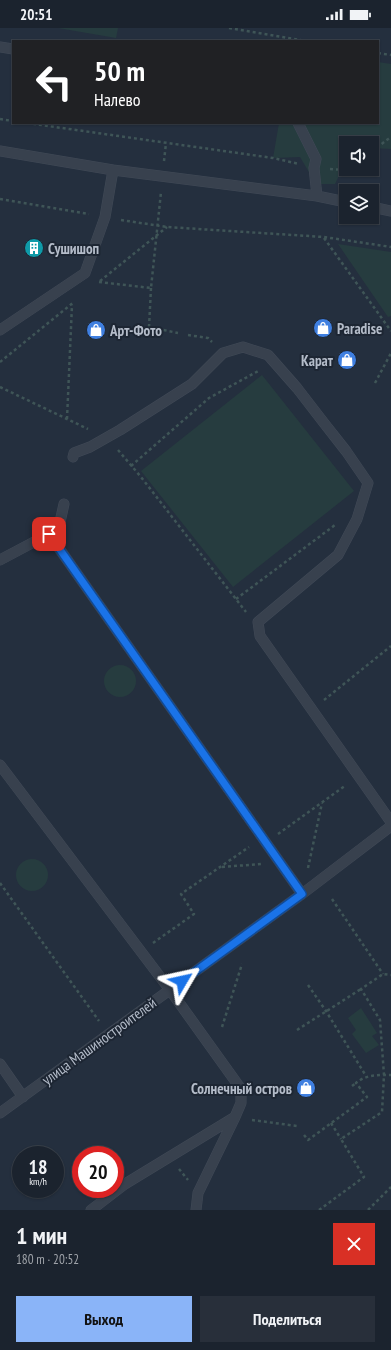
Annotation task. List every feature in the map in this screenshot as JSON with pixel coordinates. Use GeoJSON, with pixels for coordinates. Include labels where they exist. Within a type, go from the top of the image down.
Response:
{"type":"FeatureCollection","features":[{"type":"Feature","properties":{"kind":"lane"},"geometry":{"type":"LineString","coordinates":[[0,47],[12,49]]}},
{"type":"Feature","properties":{"kind":"lane"},"geometry":{"type":"LineString","coordinates":[[298,124],[316,159],[314,168],[317,196]]}},
{"type":"Feature","properties":{"kind":"lane"},"geometry":{"type":"LineString","coordinates":[[0,151],[113,170],[317,196],[339,201]]}},
{"type":"Feature","properties":{"kind":"lane"},"geometry":{"type":"LineString","coordinates":[[0,330],[85,273],[105,217],[113,170]]}},
{"type":"Feature","properties":{"kind":"lane"},"geometry":{"type":"LineString","coordinates":[[379,208],[391,211]]}},
{"type":"Feature","properties":{"kind":"lane"},"geometry":{"type":"LineString","coordinates":[[73,456],[74,453],[107,438],[192,384],[224,353],[243,347],[268,355],[297,388],[329,428],[368,484],[357,519],[338,555],[258,622],[260,636],[391,822]]}},
{"type":"Feature","properties":{"kind":"lane"},"geometry":{"type":"LineString","coordinates":[[0,560],[49,534],[60,522],[64,504]]}},
{"type":"Feature","properties":{"kind":"lane"},"geometry":{"type":"LineString","coordinates":[[49,534],[302,894]]}},
{"type":"Feature","properties":{"kind":"lane"},"geometry":{"type":"LineString","coordinates":[[0,765],[141,951],[241,1089],[241,1103],[198,1192],[196,1210]]}},
{"type":"Feature","properties":{"kind":"lane","name":"улица Машиностроителей"},"geometry":{"type":"LineString","coordinates":[[0,1113],[302,894],[391,826]]}},
{"type":"Feature","properties":{"kind":"lane"},"geometry":{"type":"LineString","coordinates":[[0,1064],[23,1096]]}},
{"type":"Feature","properties":{"kind":"lane"},"geometry":{"type":"LineString","coordinates":[[91,1210],[126,1184],[235,1117]]}},
{"type":"Feature","properties":{"kind":"path"},"geometry":{"type":"LineString","coordinates":[[229,28],[300,40]]}},
{"type":"Feature","properties":{"kind":"path"},"geometry":{"type":"LineString","coordinates":[[379,53],[391,55]]}},
{"type":"Feature","properties":{"kind":"path"},"geometry":{"type":"LineString","coordinates":[[0,119],[12,121]]}},
{"type":"Feature","properties":{"kind":"path"},"geometry":{"type":"LineString","coordinates":[[34,124],[286,160],[314,168],[339,170]]}},
{"type":"Feature","properties":{"kind":"path"},"geometry":{"type":"LineString","coordinates":[[379,146],[391,137]]}},
{"type":"Feature","properties":{"kind":"path"},"geometry":{"type":"LineString","coordinates":[[0,200],[168,227],[324,237],[391,247]]}},
{"type":"Feature","properties":{"kind":"path"},"geometry":{"type":"LineString","coordinates":[[157,235],[151,288],[149,328],[178,333]]}},
{"type":"Feature","properties":{"kind":"path"},"geometry":{"type":"LineString","coordinates":[[324,237],[391,330]]}},
{"type":"Feature","properties":{"kind":"path"},"geometry":{"type":"LineString","coordinates":[[99,282],[151,288]]}},
{"type":"Feature","properties":{"kind":"path"},"geometry":{"type":"LineString","coordinates":[[67,418],[72,304]]}},
{"type":"Feature","properties":{"kind":"path"},"geometry":{"type":"LineString","coordinates":[[188,335],[208,338],[224,353]]}},
{"type":"Feature","properties":{"kind":"path"},"geometry":{"type":"LineString","coordinates":[[375,384],[391,353]]}},
{"type":"Feature","properties":{"kind":"path"},"geometry":{"type":"LineString","coordinates":[[131,466],[209,398],[262,369]]}},
{"type":"Feature","properties":{"kind":"path"},"geometry":{"type":"LineString","coordinates":[[0,387],[107,438],[131,466],[259,628]]}},
{"type":"Feature","properties":{"kind":"path"},"geometry":{"type":"LineString","coordinates":[[236,599],[339,522]]}},
{"type":"Feature","properties":{"kind":"path"},"geometry":{"type":"LineString","coordinates":[[312,709],[391,646]]}},
{"type":"Feature","properties":{"kind":"path"},"geometry":{"type":"LineString","coordinates":[[141,951],[194,914],[180,894],[322,802],[359,776]]}},
{"type":"Feature","properties":{"kind":"path"},"geometry":{"type":"LineString","coordinates":[[302,894],[322,802]]}},
{"type":"Feature","properties":{"kind":"path"},"geometry":{"type":"LineString","coordinates":[[221,867],[280,862]]}},
{"type":"Feature","properties":{"kind":"path"},"geometry":{"type":"LineString","coordinates":[[0,883],[109,1034]]}},
{"type":"Feature","properties":{"kind":"path"},"geometry":{"type":"LineString","coordinates":[[332,899],[383,974]]}},
{"type":"Feature","properties":{"kind":"path"},"geometry":{"type":"LineString","coordinates":[[222,1027],[242,964]]}},
{"type":"Feature","properties":{"kind":"path"},"geometry":{"type":"LineString","coordinates":[[297,1030],[383,974],[391,975]]}},
{"type":"Feature","properties":{"kind":"path"},"geometry":{"type":"LineString","coordinates":[[308,985],[326,1011],[366,1076]]}},
{"type":"Feature","properties":{"kind":"path"},"geometry":{"type":"LineString","coordinates":[[341,1139],[382,1112],[384,1075],[380,1020],[361,989]]}},
{"type":"Feature","properties":{"kind":"path"},"geometry":{"type":"LineString","coordinates":[[352,1086],[366,1076],[391,1075]]}},
{"type":"Feature","properties":{"kind":"path"},"geometry":{"type":"LineString","coordinates":[[304,1135],[308,1140],[366,1097],[356,1083]]}},
{"type":"Feature","properties":{"kind":"path"},"geometry":{"type":"LineString","coordinates":[[235,1117],[297,1126]]}},
{"type":"Feature","properties":{"kind":"path"},"geometry":{"type":"LineString","coordinates":[[319,1210],[364,1177],[332,1123]]}},
{"type":"Feature","properties":{"kind":"path"},"geometry":{"type":"LineString","coordinates":[[170,1158],[198,1192]]}},
{"type":"Feature","properties":{"kind":"path"},"geometry":{"type":"LineString","coordinates":[[368,1210],[391,1187]]}},
{"type":"Feature","properties":{"kind":"green space"},"geometry":{"type":"Polygon","coordinates":[[[58,28],[118,28],[116,38],[58,28]]]}},
{"type":"Feature","properties":{"kind":"green space"},"geometry":{"type":"Polygon","coordinates":[[[379,62],[391,64],[391,149],[379,148],[379,136],[339,136],[339,176],[335,184],[316,184],[300,157],[273,158],[279,124],[379,124],[379,62]]]}},
{"type":"Feature","properties":{"kind":"green space"},"geometry":{"type":"Polygon","coordinates":[[[338,244],[391,252],[391,316],[388,317],[338,244]]]}},
{"type":"Feature","properties":{"kind":"green space"},"geometry":{"type":"Polygon","coordinates":[[[262,375],[354,491],[233,587],[141,471],[262,375]]]}},
{"type":"Feature","properties":{"kind":"green space"},"geometry":{"type":"Polygon","coordinates":[[[117,665],[123,665],[132,669],[136,681],[132,693],[123,697],[117,697],[108,693],[104,684],[104,678],[108,669],[117,665]]]}},
{"type":"Feature","properties":{"kind":"green space"},"geometry":{"type":"Polygon","coordinates":[[[29,859],[35,859],[44,863],[48,875],[44,887],[35,891],[29,891],[20,887],[16,878],[16,872],[20,863],[29,859]]]}},
{"type":"Feature","properties":{"kind":"green space"},"geometry":{"type":"Polygon","coordinates":[[[361,1008],[377,1033],[372,1036],[379,1045],[366,1053],[352,1034],[356,1030],[348,1018],[361,1008]]]}},
{"type":"Feature","properties":{"kind":"place","name":"Сушишоп"},"geometry":{"type":"Point","coordinates":[34,248]}},
{"type":"Feature","properties":{"kind":"place","name":"Paradise"},"geometry":{"type":"Point","coordinates":[323,328]}},
{"type":"Feature","properties":{"kind":"place","name":"Арт-Фото"},"geometry":{"type":"Point","coordinates":[96,330]}},
{"type":"Feature","properties":{"kind":"place","name":"Карат"},"geometry":{"type":"Point","coordinates":[347,360]}},
{"type":"Feature","properties":{"kind":"place","name":"Солнечный остров"},"geometry":{"type":"Point","coordinates":[306,1088]}},
{"type":"Feature","properties":{"kind":"route"},"geometry":{"type":"LineString","coordinates":[[49,534],[302,894],[182,981]]}}]}
